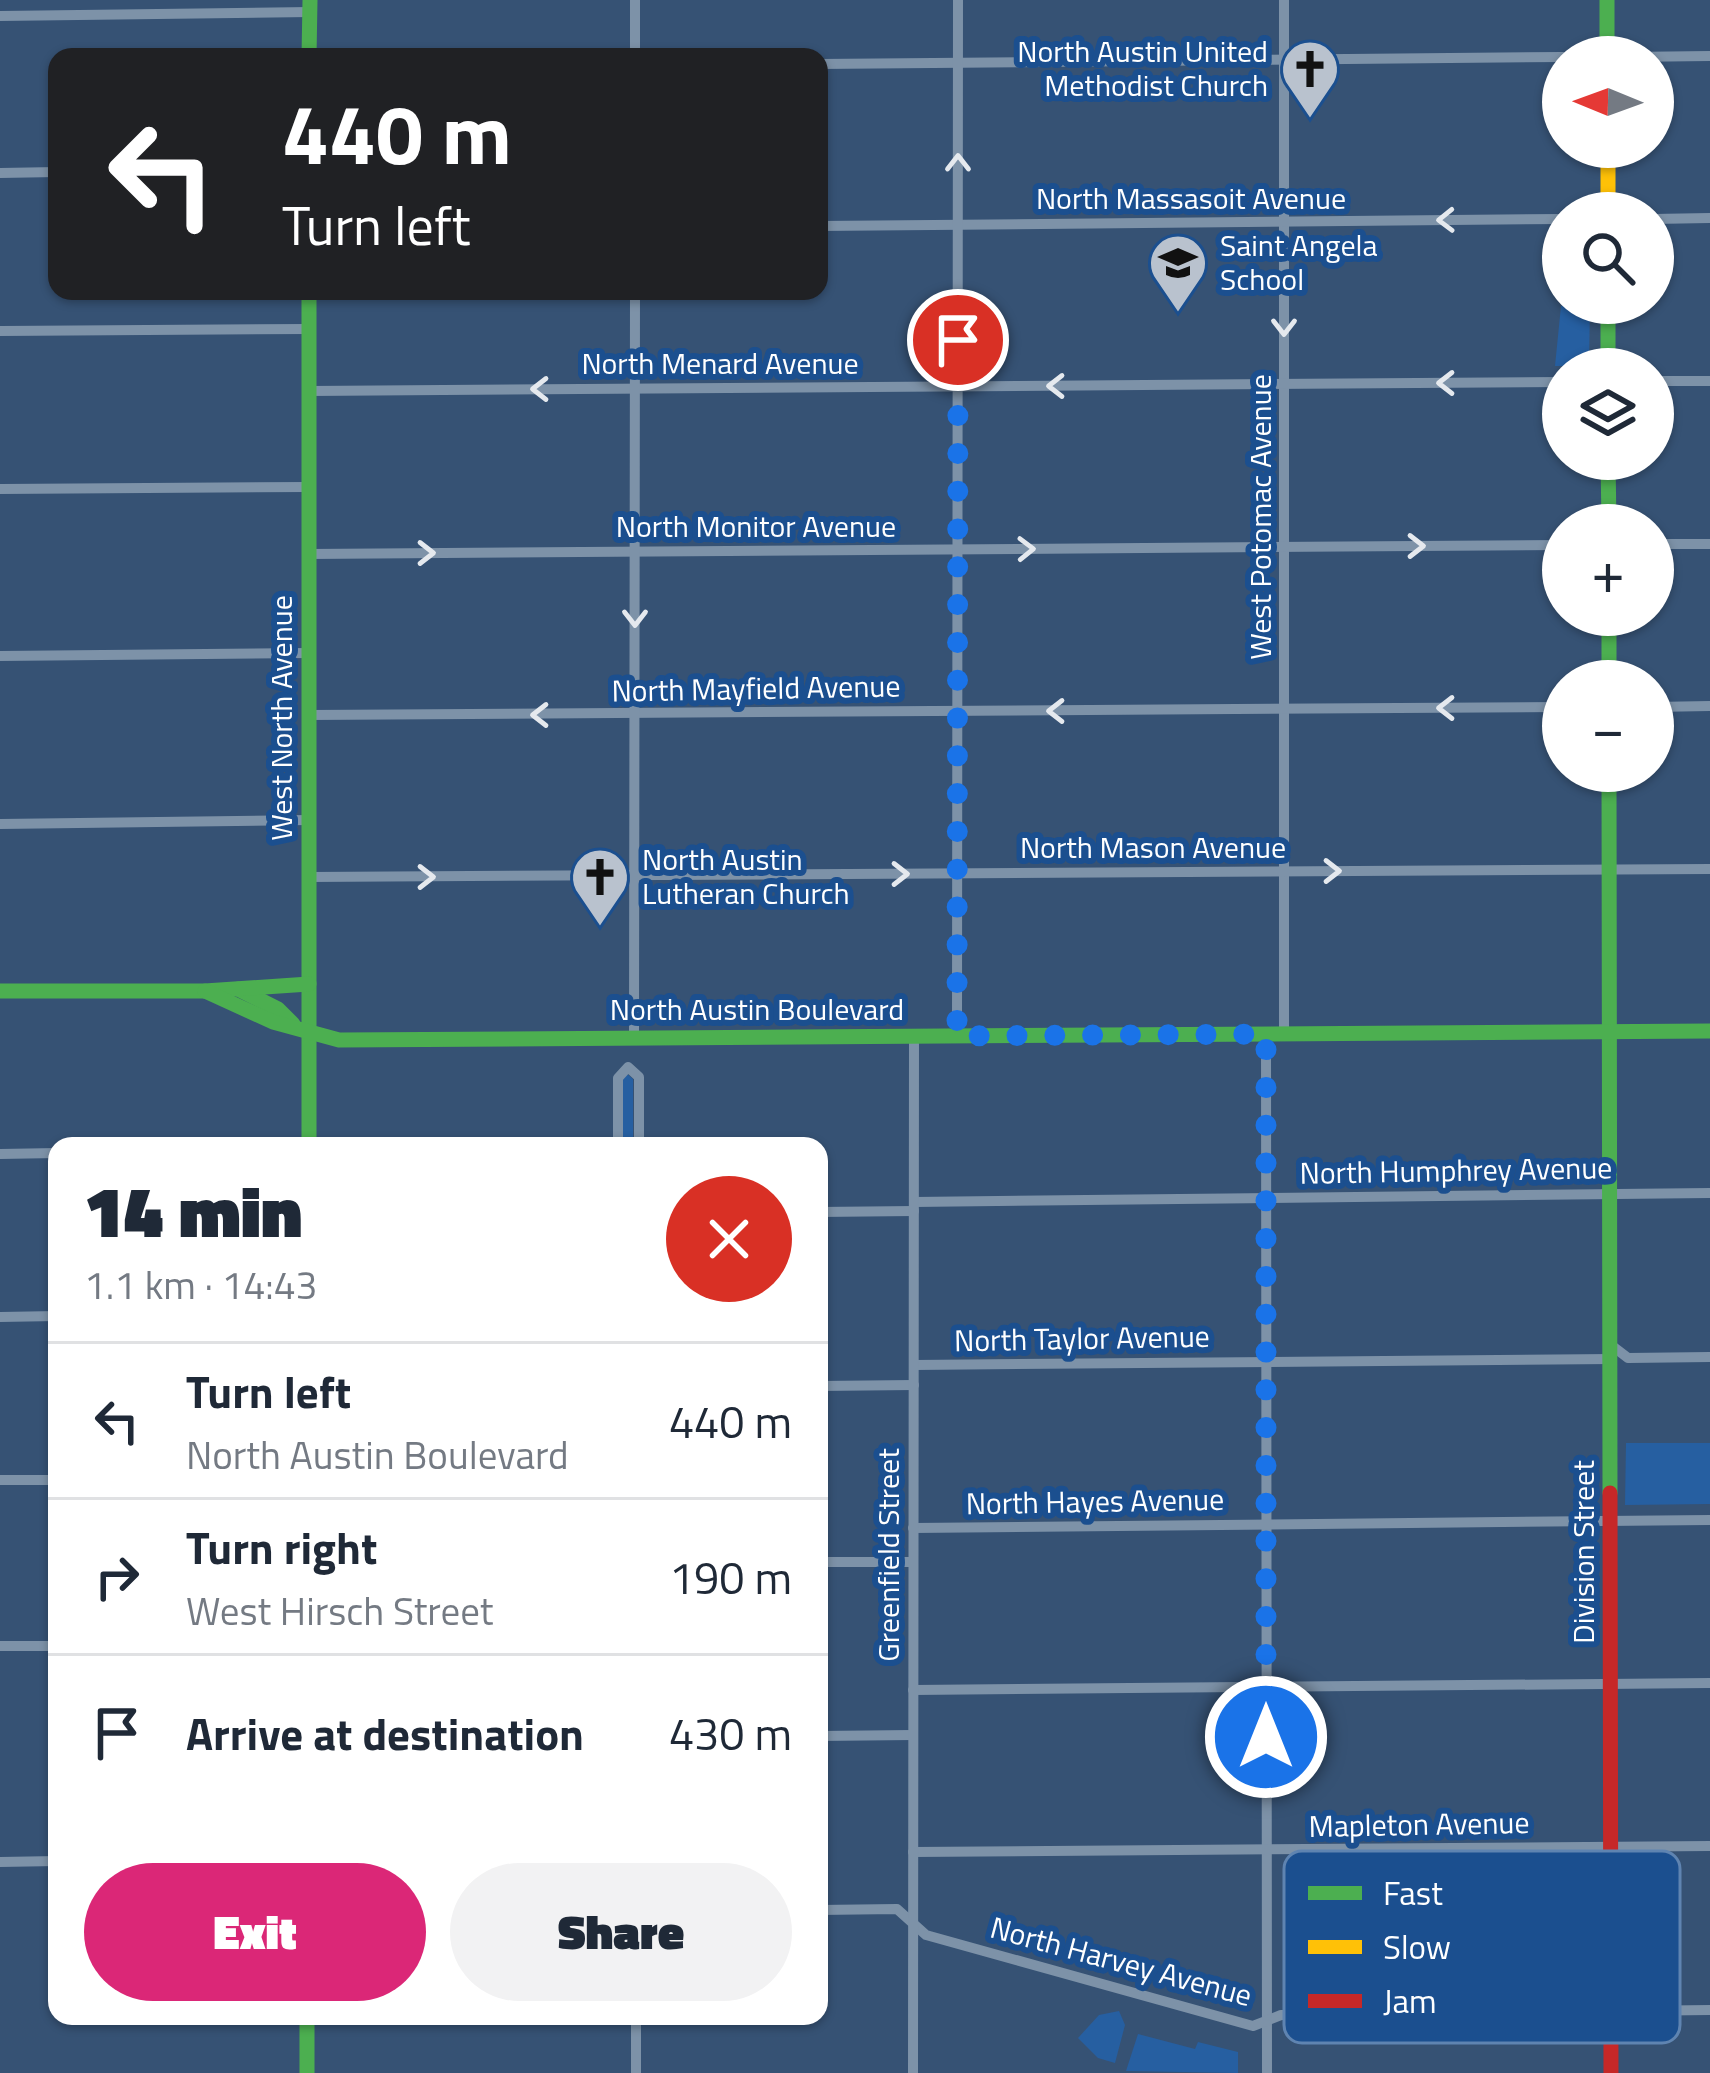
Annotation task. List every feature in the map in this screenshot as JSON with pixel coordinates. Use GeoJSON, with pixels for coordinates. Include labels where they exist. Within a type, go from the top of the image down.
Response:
{"type":"FeatureCollection","features":[{"type":"Feature","properties":{"kind":"street"},"geometry":{"type":"LineString","coordinates":[[635,0],[635,48]]}},
{"type":"Feature","properties":{"kind":"street"},"geometry":{"type":"LineString","coordinates":[[957,1036],[958,0]]}},
{"type":"Feature","properties":{"kind":"street","name":"West Potomac Avenue"},"geometry":{"type":"LineString","coordinates":[[1284,0],[1284,1034]]}},
{"type":"Feature","properties":{"kind":"street"},"geometry":{"type":"LineString","coordinates":[[1607,0],[1607,36]]}},
{"type":"Feature","properties":{"kind":"street"},"geometry":{"type":"LineString","coordinates":[[0,16],[310,6],[310,48]]}},
{"type":"Feature","properties":{"kind":"street"},"geometry":{"type":"LineString","coordinates":[[1674,56],[1710,56]]}},
{"type":"Feature","properties":{"kind":"street"},"geometry":{"type":"LineString","coordinates":[[828,64],[1542,58]]}},
{"type":"Feature","properties":{"kind":"street"},"geometry":{"type":"LineString","coordinates":[[0,173],[48,172]]}},
{"type":"Feature","properties":{"kind":"street"},"geometry":{"type":"LineString","coordinates":[[1674,218],[1710,218]]}},
{"type":"Feature","properties":{"kind":"street","name":"North Massasoit Avenue"},"geometry":{"type":"LineString","coordinates":[[828,226],[1542,219]]}},
{"type":"Feature","properties":{"kind":"street","name":"West North Avenue"},"geometry":{"type":"LineString","coordinates":[[308,1137],[301,1029],[309,984],[309,300]]}},
{"type":"Feature","properties":{"kind":"street"},"geometry":{"type":"LineString","coordinates":[[634,1038],[635,300]]}},
{"type":"Feature","properties":{"kind":"street"},"geometry":{"type":"LineString","coordinates":[[0,331],[309,329]]}},
{"type":"Feature","properties":{"kind":"street"},"geometry":{"type":"LineString","coordinates":[[1674,381],[1710,381]]}},
{"type":"Feature","properties":{"kind":"street","name":"North Menard Avenue"},"geometry":{"type":"LineString","coordinates":[[309,391],[1542,382]]}},
{"type":"Feature","properties":{"kind":"street"},"geometry":{"type":"LineString","coordinates":[[0,490],[309,487]]}},
{"type":"Feature","properties":{"kind":"street"},"geometry":{"type":"LineString","coordinates":[[1674,544],[1710,544]]}},
{"type":"Feature","properties":{"kind":"street","name":"North Monitor Avenue"},"geometry":{"type":"LineString","coordinates":[[309,554],[1542,545]]}},
{"type":"Feature","properties":{"kind":"street"},"geometry":{"type":"LineString","coordinates":[[0,656],[309,653]]}},
{"type":"Feature","properties":{"kind":"street"},"geometry":{"type":"LineString","coordinates":[[1674,706],[1710,706]]}},
{"type":"Feature","properties":{"kind":"street","name":"North Mayfield Avenue"},"geometry":{"type":"LineString","coordinates":[[309,715],[1542,707]]}},
{"type":"Feature","properties":{"kind":"street","name":"Division Street"},"geometry":{"type":"LineString","coordinates":[[1610,792],[1610,1193],[1617,1354],[1611,1521],[1611,1851]]}},
{"type":"Feature","properties":{"kind":"street"},"geometry":{"type":"LineString","coordinates":[[0,824],[309,820]]}},
{"type":"Feature","properties":{"kind":"street","name":"North Mason Avenue"},"geometry":{"type":"LineString","coordinates":[[309,877],[1710,869]]}},
{"type":"Feature","properties":{"kind":"street"},"geometry":{"type":"LineString","coordinates":[[0,992],[205,991],[309,984]]}},
{"type":"Feature","properties":{"kind":"street"},"geometry":{"type":"LineString","coordinates":[[236,987],[278,1009],[301,1029]]}},
{"type":"Feature","properties":{"kind":"street","name":"North Austin Boulevard"},"geometry":{"type":"LineString","coordinates":[[205,991],[273,1022],[339,1040],[1710,1031]]}},
{"type":"Feature","properties":{"kind":"street"},"geometry":{"type":"LineString","coordinates":[[1266,1034],[1267,2073]]}},
{"type":"Feature","properties":{"kind":"street","name":"Greenfield Street"},"geometry":{"type":"LineString","coordinates":[[913,2073],[914,1036]]}},
{"type":"Feature","properties":{"kind":"street"},"geometry":{"type":"LineString","coordinates":[[618,1137],[618,1078],[628,1067],[639,1077],[639,1137]]}},
{"type":"Feature","properties":{"kind":"street"},"geometry":{"type":"LineString","coordinates":[[0,1154],[48,1153]]}},
{"type":"Feature","properties":{"kind":"street","name":"North Humphrey Avenue"},"geometry":{"type":"LineString","coordinates":[[828,1211],[1266,1198],[1710,1193]]}},
{"type":"Feature","properties":{"kind":"street"},"geometry":{"type":"LineString","coordinates":[[0,1317],[48,1316]]}},
{"type":"Feature","properties":{"kind":"street","name":"North Taylor Avenue"},"geometry":{"type":"LineString","coordinates":[[914,1365],[1617,1354],[1710,1357]]}},
{"type":"Feature","properties":{"kind":"street"},"geometry":{"type":"LineString","coordinates":[[828,1386],[914,1385]]}},
{"type":"Feature","properties":{"kind":"street"},"geometry":{"type":"LineString","coordinates":[[0,1480],[48,1480]]}},
{"type":"Feature","properties":{"kind":"street","name":"North Hayes Avenue"},"geometry":{"type":"LineString","coordinates":[[914,1528],[1710,1520]]}},
{"type":"Feature","properties":{"kind":"street"},"geometry":{"type":"LineString","coordinates":[[828,1562],[913,1562]]}},
{"type":"Feature","properties":{"kind":"street"},"geometry":{"type":"LineString","coordinates":[[0,1646],[48,1646]]}},
{"type":"Feature","properties":{"kind":"street"},"geometry":{"type":"LineString","coordinates":[[913,1690],[1710,1683]]}},
{"type":"Feature","properties":{"kind":"street"},"geometry":{"type":"LineString","coordinates":[[828,1736],[913,1735]]}},
{"type":"Feature","properties":{"kind":"street","name":"Mapleton Avenue"},"geometry":{"type":"LineString","coordinates":[[913,1852],[1710,1846]]}},
{"type":"Feature","properties":{"kind":"street"},"geometry":{"type":"LineString","coordinates":[[0,1862],[48,1861]]}},
{"type":"Feature","properties":{"kind":"street","name":"North Harvey Avenue"},"geometry":{"type":"LineString","coordinates":[[828,1910],[897,1909],[926,1935],[1253,2026],[1284,2015]]}},
{"type":"Feature","properties":{"kind":"street","name":"North Harvey Avenue"},"geometry":{"type":"LineString","coordinates":[[1680,2010],[1710,2010]]}},
{"type":"Feature","properties":{"kind":"street"},"geometry":{"type":"LineString","coordinates":[[307,2073],[308,2025]]}},
{"type":"Feature","properties":{"kind":"street"},"geometry":{"type":"LineString","coordinates":[[636,2025],[636,2073]]}},
{"type":"Feature","properties":{"kind":"shaded area"},"geometry":{"type":"Polygon","coordinates":[[[1559,324],[1590,324],[1589,348],[1557,348],[1559,324]]]}},
{"type":"Feature","properties":{"kind":"shaded area"},"geometry":{"type":"Polygon","coordinates":[[[627,1074],[633,1079],[633,1137],[621,1137],[621,1078],[627,1074]]]}},
{"type":"Feature","properties":{"kind":"shaded area"},"geometry":{"type":"Polygon","coordinates":[[[1626,1443],[1710,1443],[1710,1504],[1625,1505],[1626,1443]]]}},
{"type":"Feature","properties":{"kind":"shaded area"},"geometry":{"type":"Polygon","coordinates":[[[1119,2011],[1125,2025],[1115,2063],[1098,2058],[1078,2038],[1099,2015],[1119,2011]]]}},
{"type":"Feature","properties":{"kind":"shaded area"},"geometry":{"type":"Polygon","coordinates":[[[1138,2034],[1195,2049],[1198,2042],[1238,2052],[1238,2073],[1126,2071],[1138,2034]]]}},
{"type":"Feature","properties":{"kind":"traffic: fast"},"geometry":{"type":"LineString","coordinates":[[309,48],[310,0]]}},
{"type":"Feature","properties":{"kind":"traffic: fast"},"geometry":{"type":"LineString","coordinates":[[1607,0],[1607,36]]}},
{"type":"Feature","properties":{"kind":"traffic: fast"},"geometry":{"type":"LineString","coordinates":[[309,300],[309,1137]]}},
{"type":"Feature","properties":{"kind":"traffic: fast"},"geometry":{"type":"LineString","coordinates":[[1608,324],[1608,348]]}},
{"type":"Feature","properties":{"kind":"traffic: fast"},"geometry":{"type":"LineString","coordinates":[[1608,480],[1609,504]]}},
{"type":"Feature","properties":{"kind":"traffic: fast"},"geometry":{"type":"LineString","coordinates":[[1609,636],[1609,660]]}},
{"type":"Feature","properties":{"kind":"traffic: fast"},"geometry":{"type":"LineString","coordinates":[[1609,792],[1610,1493]]}},
{"type":"Feature","properties":{"kind":"traffic: fast"},"geometry":{"type":"LineString","coordinates":[[0,991],[205,991],[309,984]]}},
{"type":"Feature","properties":{"kind":"traffic: fast"},"geometry":{"type":"LineString","coordinates":[[238,989],[278,1009],[293,1024]]}},
{"type":"Feature","properties":{"kind":"traffic: fast"},"geometry":{"type":"LineString","coordinates":[[205,991],[273,1022],[339,1040],[1710,1031]]}},
{"type":"Feature","properties":{"kind":"traffic: fast"},"geometry":{"type":"LineString","coordinates":[[307,2025],[307,2073]]}},
{"type":"Feature","properties":{"kind":"traffic: slow"},"geometry":{"type":"LineString","coordinates":[[1608,168],[1608,192]]}},
{"type":"Feature","properties":{"kind":"traffic: jam"},"geometry":{"type":"LineString","coordinates":[[1610,1493],[1611,1851]]}},
{"type":"Feature","properties":{"kind":"traffic: jam"},"geometry":{"type":"LineString","coordinates":[[1611,2043],[1611,2073]]}},
{"type":"Feature","properties":{"kind":"place","name":"North Austin United Methodist Church"},"geometry":{"type":"Point","coordinates":[1310,120]}},
{"type":"Feature","properties":{"kind":"place","name":"Saint Angela School"},"geometry":{"type":"Point","coordinates":[1178,314]}},
{"type":"Feature","properties":{"kind":"place","name":"North Austin Lutheran Church"},"geometry":{"type":"Point","coordinates":[600,928]}},
{"type":"Feature","properties":{"kind":"route"},"geometry":{"type":"LineString","coordinates":[[958,340],[957,1036],[1266,1034],[1266,1737]]}}]}
